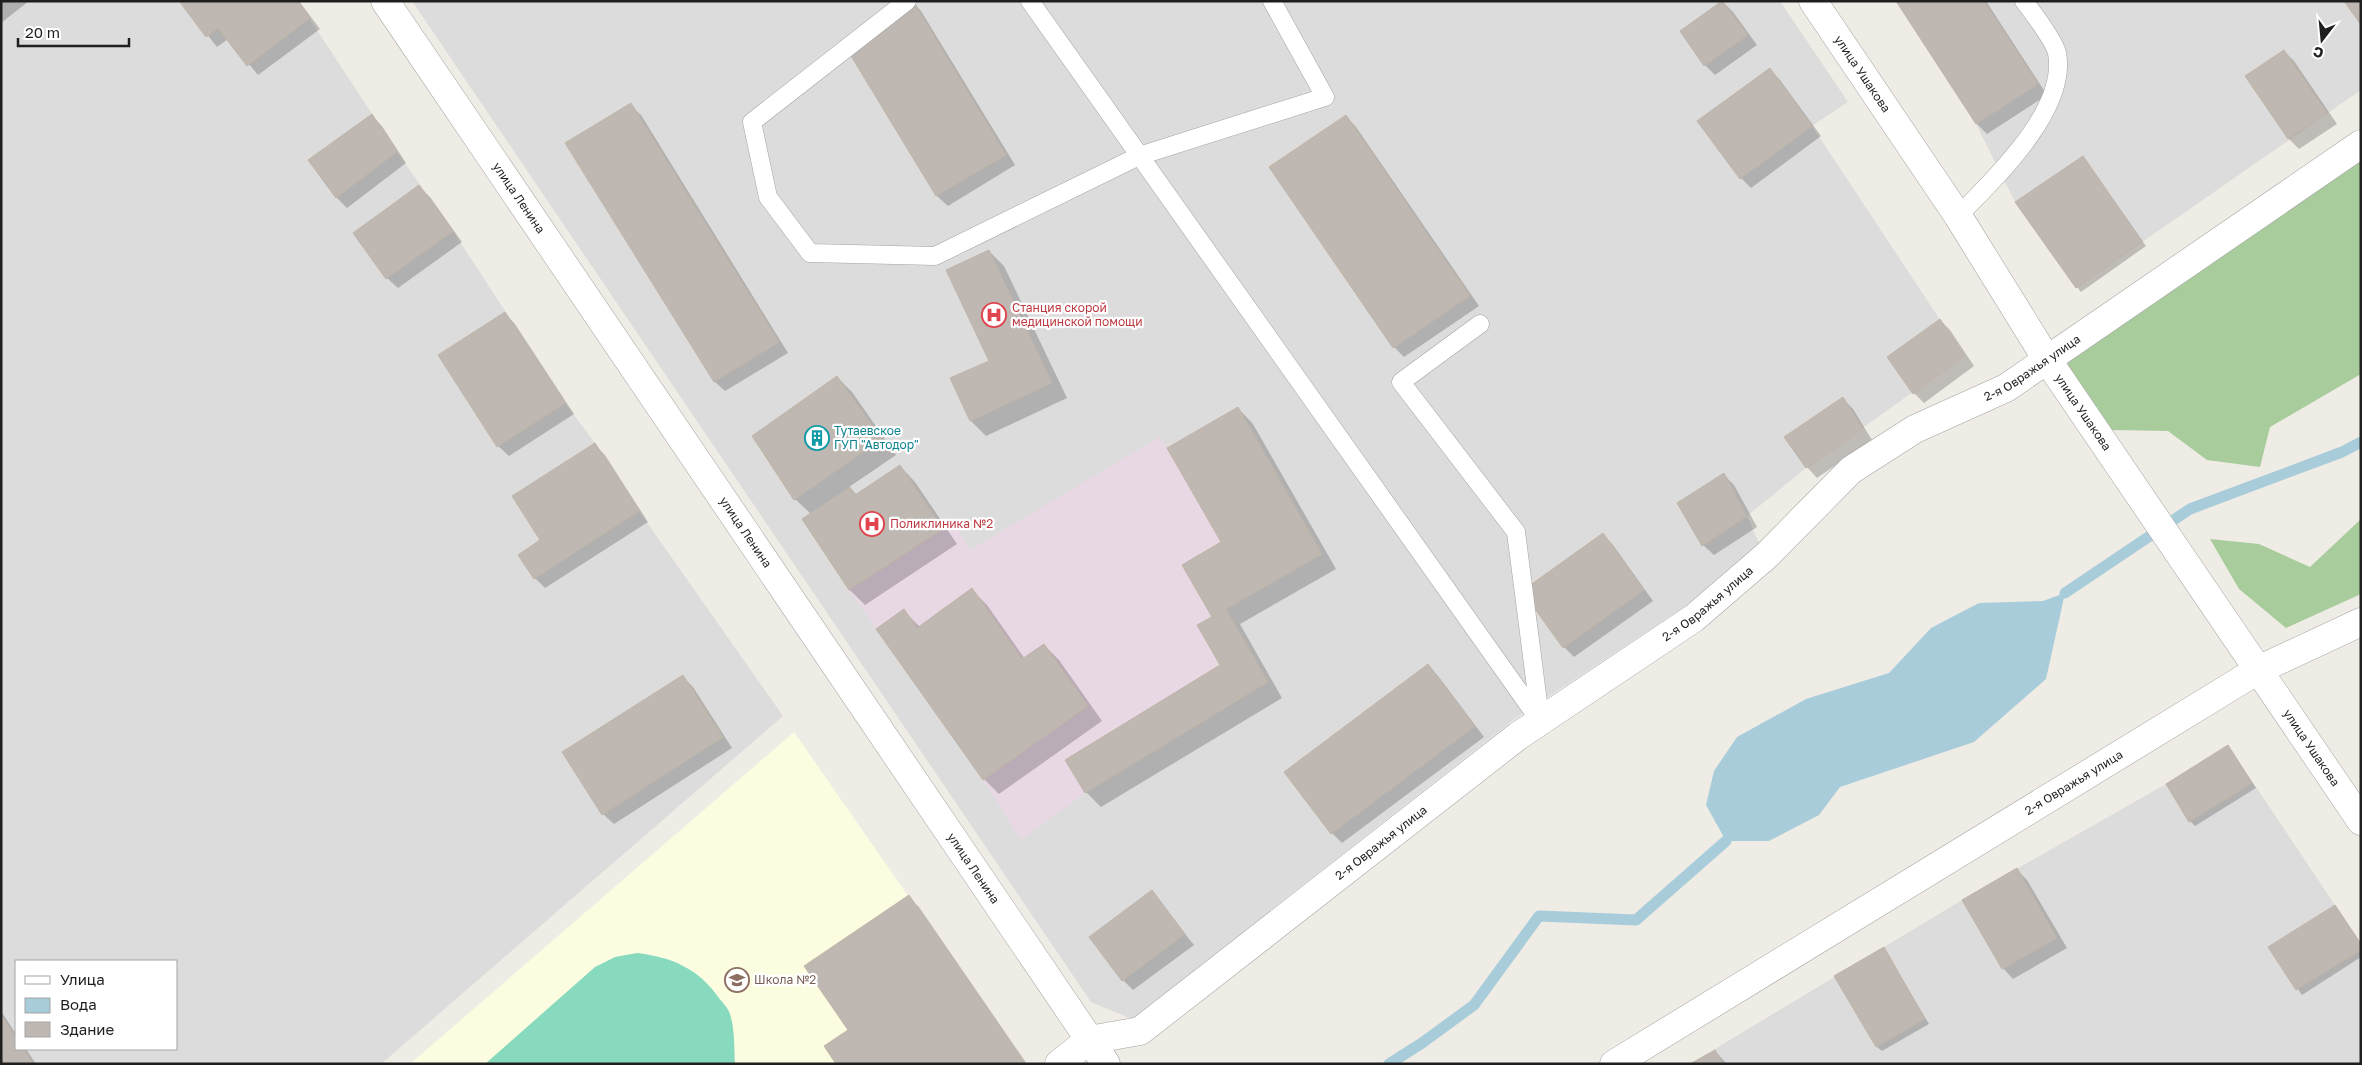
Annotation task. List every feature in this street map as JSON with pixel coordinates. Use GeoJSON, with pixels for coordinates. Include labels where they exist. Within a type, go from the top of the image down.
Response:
{"type":"FeatureCollection","features":[{"type":"Feature","properties":{"kind":"street","name":"улица Ленина"},"geometry":{"type":"LineString","coordinates":[[385,1],[1106,1064]]}},
{"type":"Feature","properties":{"kind":"street","name":"улица Ушакова"},"geometry":{"type":"LineString","coordinates":[[1813,1],[1958,216],[2046,358],[2361,821]]}},
{"type":"Feature","properties":{"kind":"street","name":"2-я Овражья улица"},"geometry":{"type":"LineString","coordinates":[[1059,1064],[1089,1040],[1140,1031],[1518,736],[1694,618],[1766,556],[1852,470],[1914,429],[2006,388],[2046,358],[2361,144]]}},
{"type":"Feature","properties":{"kind":"street","name":"2-я Овражья улица"},"geometry":{"type":"LineString","coordinates":[[1614,1064],[2258,670],[2361,622]]}},
{"type":"Feature","properties":{"kind":"lane"},"geometry":{"type":"LineString","coordinates":[[907,1],[752,122],[768,197],[810,253],[934,256],[1139,156],[1325,96],[1272,1]]}},
{"type":"Feature","properties":{"kind":"lane"},"geometry":{"type":"LineString","coordinates":[[1030,1],[1540,721]]}},
{"type":"Feature","properties":{"kind":"lane"},"geometry":{"type":"LineString","coordinates":[[1958,216],[2004,169],[2027,140],[2049,105],[2056,79],[2057,52],[2039,21],[2024,1]]}},
{"type":"Feature","properties":{"kind":"lane"},"geometry":{"type":"LineString","coordinates":[[1480,324],[1401,382],[1516,532],[1540,721]]}},
{"type":"Feature","properties":{"kind":"shaded area"},"geometry":{"type":"Polygon","coordinates":[[[1,1],[298,1],[397,152],[453,231],[565,403],[595,443],[639,511],[783,716],[381,1064],[1,1064],[1,1]]]}},
{"type":"Feature","properties":{"kind":"shaded area"},"geometry":{"type":"Polygon","coordinates":[[[412,1],[1780,1],[1848,102],[1812,126],[1964,356],[1806,468],[1747,516],[1759,543],[1684,607],[1512,721],[1132,1019],[1091,1002],[412,1]]]}},
{"type":"Feature","properties":{"kind":"shaded area"},"geometry":{"type":"Polygon","coordinates":[[[1896,1],[2361,1],[2361,90],[2076,288],[2015,202],[1976,124],[1896,1]]]}},
{"type":"Feature","properties":{"kind":"shaded area"},"geometry":{"type":"Polygon","coordinates":[[[1238,407],[1322,554],[1226,609],[1268,682],[1085,793],[1021,840],[983,780],[849,590],[953,521],[970,550],[1160,437],[1167,447],[1238,407]]]}},
{"type":"Feature","properties":{"kind":"shaded area","name":"Школа №2"},"geometry":{"type":"Polygon","coordinates":[[[794,732],[1025,1064],[410,1064],[794,732]]]}},
{"type":"Feature","properties":{"kind":"shaded area"},"geometry":{"type":"Polygon","coordinates":[[[2228,745],[2361,944],[2361,1064],[1690,1064],[1962,900],[2166,784],[2228,745]]]}},
{"type":"Feature","properties":{"kind":"green space"},"geometry":{"type":"Polygon","coordinates":[[[2361,156],[2361,374],[2270,427],[2260,467],[2207,460],[2168,431],[2112,430],[2062,359],[2361,156]]]}},
{"type":"Feature","properties":{"kind":"green space"},"geometry":{"type":"Polygon","coordinates":[[[2361,519],[2361,594],[2286,628],[2239,589],[2210,539],[2259,544],[2310,567],[2361,519]]]}},
{"type":"Feature","properties":{"kind":"green space"},"geometry":{"type":"Polygon","coordinates":[[[637,953],[673,961],[684,966],[703,979],[711,988],[727,1008],[732,1020],[735,1064],[485,1064],[595,967],[615,957],[637,953]]]}},
{"type":"Feature","properties":{"kind":"water"},"geometry":{"type":"Polygon","coordinates":[[[2065,593],[2046,679],[1974,742],[1840,787],[1819,815],[1769,841],[1726,841],[1706,805],[1714,771],[1737,737],[1806,699],[1889,673],[1931,628],[1979,603],[2043,601],[2065,593]]]}},
{"type":"Feature","properties":{"kind":"building"},"geometry":{"type":"Polygon","coordinates":[[[179,1],[298,1],[310,18],[247,66],[218,28],[206,37],[179,1]]]}},
{"type":"Feature","properties":{"kind":"building"},"geometry":{"type":"Polygon","coordinates":[[[913,1],[1006,155],[936,196],[842,41],[913,1]]]}},
{"type":"Feature","properties":{"kind":"building"},"geometry":{"type":"Polygon","coordinates":[[[1722,1],[1748,35],[1704,66],[1680,31],[1722,1]]]}},
{"type":"Feature","properties":{"kind":"building"},"geometry":{"type":"Polygon","coordinates":[[[1896,1],[1984,1],[2038,84],[1976,124],[1896,1]]]}},
{"type":"Feature","properties":{"kind":"building"},"geometry":{"type":"Polygon","coordinates":[[[2344,1],[2361,1],[2361,25],[2344,1]]]}},
{"type":"Feature","properties":{"kind":"building"},"geometry":{"type":"Polygon","coordinates":[[[2284,50],[2327,113],[2288,139],[2245,76],[2284,50]]]}},
{"type":"Feature","properties":{"kind":"building"},"geometry":{"type":"Polygon","coordinates":[[[1770,68],[1812,126],[1740,179],[1697,121],[1770,68]]]}},
{"type":"Feature","properties":{"kind":"building"},"geometry":{"type":"Polygon","coordinates":[[[631,103],[779,342],[714,382],[565,143],[631,103]]]}},
{"type":"Feature","properties":{"kind":"building"},"geometry":{"type":"Polygon","coordinates":[[[372,114],[397,152],[336,198],[308,160],[372,114]]]}},
{"type":"Feature","properties":{"kind":"building"},"geometry":{"type":"Polygon","coordinates":[[[1346,115],[1470,296],[1393,348],[1269,167],[1346,115]]]}},
{"type":"Feature","properties":{"kind":"building"},"geometry":{"type":"Polygon","coordinates":[[[2083,156],[2142,241],[2076,288],[2015,202],[2083,156]]]}},
{"type":"Feature","properties":{"kind":"building"},"geometry":{"type":"Polygon","coordinates":[[[419,185],[453,231],[386,279],[353,233],[419,185]]]}},
{"type":"Feature","properties":{"kind":"building","name":"Станция скорой медицинской помощи"},"geometry":{"type":"Polygon","coordinates":[[[989,250],[1052,383],[970,421],[950,378],[989,361],[946,270],[989,250]]]}},
{"type":"Feature","properties":{"kind":"building"},"geometry":{"type":"Polygon","coordinates":[[[505,312],[565,403],[497,447],[438,355],[505,312]]]}},
{"type":"Feature","properties":{"kind":"building"},"geometry":{"type":"Polygon","coordinates":[[[1940,319],[1964,356],[1913,394],[1887,357],[1940,319]]]}},
{"type":"Feature","properties":{"kind":"building","name":"Тутаевское ГУП \"Автодор\""},"geometry":{"type":"Polygon","coordinates":[[[837,376],[882,439],[794,500],[752,436],[837,376]]]}},
{"type":"Feature","properties":{"kind":"building"},"geometry":{"type":"Polygon","coordinates":[[[1843,397],[1863,429],[1806,468],[1784,437],[1843,397]]]}},
{"type":"Feature","properties":{"kind":"building"},"geometry":{"type":"Polygon","coordinates":[[[1238,407],[1322,554],[1212,617],[1182,565],[1221,542],[1167,448],[1238,407]]]}},
{"type":"Feature","properties":{"kind":"building"},"geometry":{"type":"Polygon","coordinates":[[[595,443],[639,511],[534,579],[518,555],[540,540],[512,496],[595,443]]]}},
{"type":"Feature","properties":{"kind":"building","name":"Поликлиника №2"},"geometry":{"type":"Polygon","coordinates":[[[900,465],[943,529],[849,590],[802,519],[850,487],[855,495],[900,465]]]}},
{"type":"Feature","properties":{"kind":"building"},"geometry":{"type":"Polygon","coordinates":[[[1724,473],[1747,516],[1702,546],[1677,503],[1724,473]]]}},
{"type":"Feature","properties":{"kind":"building"},"geometry":{"type":"Polygon","coordinates":[[[1603,533],[1644,590],[1563,648],[1522,591],[1603,533]]]}},
{"type":"Feature","properties":{"kind":"building"},"geometry":{"type":"Polygon","coordinates":[[[972,588],[1022,659],[1044,644],[1088,706],[983,780],[876,629],[904,609],[917,628],[972,588]]]}},
{"type":"Feature","properties":{"kind":"building"},"geometry":{"type":"Polygon","coordinates":[[[1226,609],[1268,682],[1085,793],[1065,760],[1220,665],[1197,625],[1226,609]]]}},
{"type":"Feature","properties":{"kind":"building"},"geometry":{"type":"Polygon","coordinates":[[[1428,664],[1475,726],[1331,834],[1284,772],[1428,664]]]}},
{"type":"Feature","properties":{"kind":"building"},"geometry":{"type":"Polygon","coordinates":[[[683,675],[723,737],[602,815],[562,752],[683,675]]]}},
{"type":"Feature","properties":{"kind":"building"},"geometry":{"type":"Polygon","coordinates":[[[2228,745],[2252,783],[2189,822],[2166,784],[2228,745]]]}},
{"type":"Feature","properties":{"kind":"building"},"geometry":{"type":"Polygon","coordinates":[[[2017,868],[2057,938],[2002,969],[1962,900],[2017,868]]]}},
{"type":"Feature","properties":{"kind":"building"},"geometry":{"type":"Polygon","coordinates":[[[1152,890],[1185,934],[1122,981],[1089,937],[1152,890]]]}},
{"type":"Feature","properties":{"kind":"building"},"geometry":{"type":"Polygon","coordinates":[[[909,895],[1025,1064],[836,1064],[824,1046],[848,1030],[804,966],[909,895]]]}},
{"type":"Feature","properties":{"kind":"building"},"geometry":{"type":"Polygon","coordinates":[[[2335,905],[2361,944],[2361,950],[2296,990],[2268,947],[2335,905]]]}},
{"type":"Feature","properties":{"kind":"building"},"geometry":{"type":"Polygon","coordinates":[[[1884,947],[1925,1019],[1876,1047],[1834,976],[1884,947]]]}},
{"type":"Feature","properties":{"kind":"building"},"geometry":{"type":"Polygon","coordinates":[[[1,1015],[15,1036],[15,1050],[24,1050],[33,1064],[1,1064],[1,1015]]]}},
{"type":"Feature","properties":{"kind":"building"},"geometry":{"type":"Polygon","coordinates":[[[1715,1050],[1723,1064],[1690,1064],[1715,1050]]]}},
{"type":"Feature","properties":{"kind":"waterway"},"geometry":{"type":"LineString","coordinates":[[2065,593],[2190,509],[2342,452],[2361,442]]}},
{"type":"Feature","properties":{"kind":"waterway"},"geometry":{"type":"LineString","coordinates":[[1389,1064],[1422,1043],[1474,1005],[1539,916],[1636,920],[1726,841]]}},
{"type":"Feature","properties":{"kind":"place","name":"Станция скорой медицинской помощи"},"geometry":{"type":"Point","coordinates":[994,315]}},
{"type":"Feature","properties":{"kind":"place","name":"Тутаевское ГУП \"Автодор\""},"geometry":{"type":"Point","coordinates":[817,438]}},
{"type":"Feature","properties":{"kind":"place","name":"Поликлиника №2"},"geometry":{"type":"Point","coordinates":[872,524]}},
{"type":"Feature","properties":{"kind":"place","name":"Школа №2"},"geometry":{"type":"Point","coordinates":[737,980]}}]}
